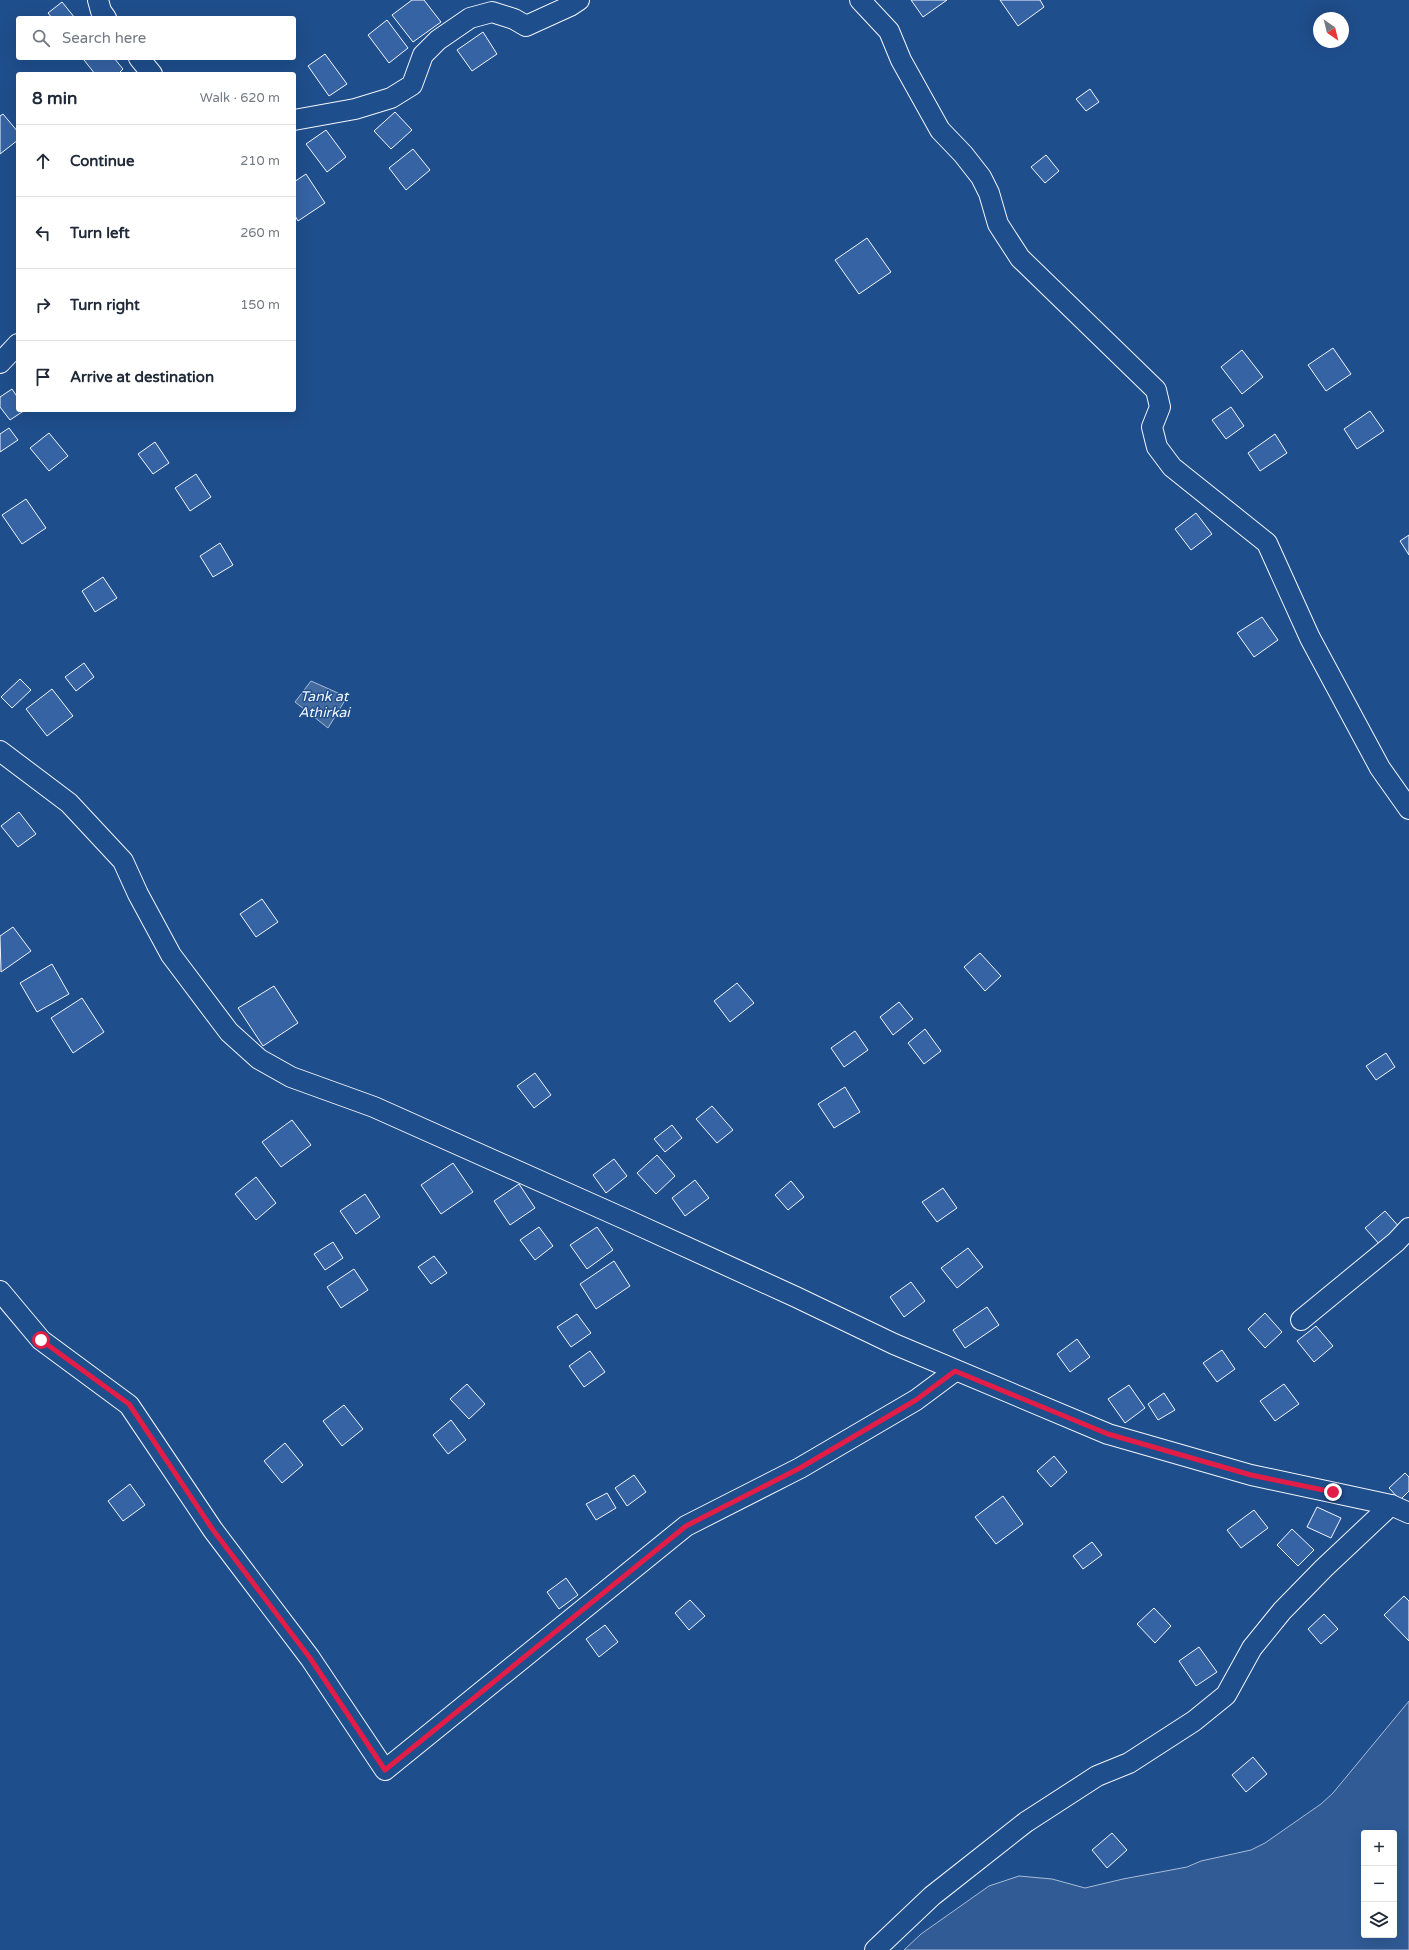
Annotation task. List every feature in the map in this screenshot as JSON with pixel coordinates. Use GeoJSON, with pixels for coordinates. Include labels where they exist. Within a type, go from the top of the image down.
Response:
{"type":"FeatureCollection","features":[{"type":"Feature","properties":{"kind":"street"},"geometry":{"type":"LineString","coordinates":[[98,0],[101,11],[105,16]]}},
{"type":"Feature","properties":{"kind":"street"},"geometry":{"type":"LineString","coordinates":[[296,120],[355,110],[391,98],[412,85],[423,55],[438,40],[470,18],[492,12],[514,19],[526,26],[570,6],[579,0]]}},
{"type":"Feature","properties":{"kind":"street"},"geometry":{"type":"LineString","coordinates":[[860,0],[889,31],[901,60],[940,130],[963,154],[981,177],[989,193],[998,224],[1020,258],[1156,390],[1160,407],[1152,427],[1157,447],[1172,467],[1267,543],[1321,659],[1380,768],[1409,809]]}},
{"type":"Feature","properties":{"kind":"street"},"geometry":{"type":"LineString","coordinates":[[141,60],[150,72]]}},
{"type":"Feature","properties":{"kind":"street"},"geometry":{"type":"LineString","coordinates":[[0,363],[16,346]]}},
{"type":"Feature","properties":{"kind":"street"},"geometry":{"type":"LineString","coordinates":[[0,751],[69,803],[105,839],[123,861],[138,894],[171,955],[229,1032],[259,1059],[291,1077],[374,1107],[463,1146],[955,1371],[1108,1434],[1251,1475],[1391,1506],[1409,1513]]}},
{"type":"Feature","properties":{"kind":"street"},"geometry":{"type":"LineString","coordinates":[[1301,1320],[1396,1242],[1409,1228]]}},
{"type":"Feature","properties":{"kind":"street"},"geometry":{"type":"LineString","coordinates":[[0,1291],[41,1340],[129,1404],[213,1530],[310,1658],[385,1770],[686,1526],[800,1468],[916,1400],[955,1371]]}},
{"type":"Feature","properties":{"kind":"street"},"geometry":{"type":"LineString","coordinates":[[875,1950],[932,1896],[1026,1822],[1097,1776],[1130,1763],[1194,1721],[1226,1695],[1252,1648],[1282,1611],[1324,1568],[1391,1506]]}},
{"type":"Feature","properties":{"kind":"shaded area"},"geometry":{"type":"Polygon","coordinates":[[[1409,1701],[1409,1950],[904,1950],[921,1934],[989,1886],[1019,1876],[1052,1879],[1085,1888],[1187,1867],[1201,1861],[1251,1850],[1265,1843],[1321,1804],[1333,1793],[1409,1701]]]}},
{"type":"Feature","properties":{"kind":"water","name":"Tank at Athirkai"},"geometry":{"type":"Polygon","coordinates":[[[311,681],[347,697],[328,728],[295,702],[311,681]]]}},
{"type":"Feature","properties":{"kind":"building"},"geometry":{"type":"Polygon","coordinates":[[[412,0],[424,0],[441,22],[413,42],[392,15],[412,0]]]}},
{"type":"Feature","properties":{"kind":"building"},"geometry":{"type":"Polygon","coordinates":[[[911,0],[947,0],[923,17],[911,0]]]}},
{"type":"Feature","properties":{"kind":"building"},"geometry":{"type":"Polygon","coordinates":[[[1000,0],[1040,0],[1044,7],[1018,26],[1000,0]]]}},
{"type":"Feature","properties":{"kind":"building"},"geometry":{"type":"Polygon","coordinates":[[[62,2],[73,16],[50,16],[48,13],[62,2]]]}},
{"type":"Feature","properties":{"kind":"building"},"geometry":{"type":"Polygon","coordinates":[[[387,20],[408,48],[389,63],[368,35],[387,20]]]}},
{"type":"Feature","properties":{"kind":"building"},"geometry":{"type":"Polygon","coordinates":[[[483,32],[497,54],[472,71],[457,50],[483,32]]]}},
{"type":"Feature","properties":{"kind":"building"},"geometry":{"type":"Polygon","coordinates":[[[325,54],[347,84],[329,96],[308,66],[325,54]]]}},
{"type":"Feature","properties":{"kind":"building"},"geometry":{"type":"Polygon","coordinates":[[[84,60],[116,60],[123,69],[120,72],[93,72],[84,60]]]}},
{"type":"Feature","properties":{"kind":"building"},"geometry":{"type":"Polygon","coordinates":[[[1090,89],[1099,102],[1086,111],[1076,99],[1090,89]]]}},
{"type":"Feature","properties":{"kind":"building"},"geometry":{"type":"Polygon","coordinates":[[[395,112],[412,130],[391,149],[374,131],[395,112]]]}},
{"type":"Feature","properties":{"kind":"building"},"geometry":{"type":"Polygon","coordinates":[[[3,114],[16,130],[16,142],[0,154],[0,116],[3,114]]]}},
{"type":"Feature","properties":{"kind":"building"},"geometry":{"type":"Polygon","coordinates":[[[326,130],[346,157],[327,172],[306,144],[326,130]]]}},
{"type":"Feature","properties":{"kind":"building"},"geometry":{"type":"Polygon","coordinates":[[[413,149],[430,170],[406,190],[389,168],[413,149]]]}},
{"type":"Feature","properties":{"kind":"building"},"geometry":{"type":"Polygon","coordinates":[[[1046,155],[1059,171],[1045,183],[1031,167],[1046,155]]]}},
{"type":"Feature","properties":{"kind":"building"},"geometry":{"type":"Polygon","coordinates":[[[306,174],[325,203],[298,221],[296,218],[296,181],[306,174]]]}},
{"type":"Feature","properties":{"kind":"building"},"geometry":{"type":"Polygon","coordinates":[[[867,238],[891,272],[859,294],[835,260],[867,238]]]}},
{"type":"Feature","properties":{"kind":"building"},"geometry":{"type":"Polygon","coordinates":[[[1333,348],[1351,374],[1326,391],[1308,365],[1333,348]]]}},
{"type":"Feature","properties":{"kind":"building"},"geometry":{"type":"Polygon","coordinates":[[[1242,350],[1263,377],[1242,394],[1221,367],[1242,350]]]}},
{"type":"Feature","properties":{"kind":"building"},"geometry":{"type":"Polygon","coordinates":[[[12,389],[16,395],[16,412],[22,412],[10,420],[0,407],[0,397],[12,389]]]}},
{"type":"Feature","properties":{"kind":"building"},"geometry":{"type":"Polygon","coordinates":[[[1231,407],[1244,426],[1226,439],[1212,420],[1231,407]]]}},
{"type":"Feature","properties":{"kind":"building"},"geometry":{"type":"Polygon","coordinates":[[[1370,411],[1384,431],[1357,449],[1344,429],[1370,411]]]}},
{"type":"Feature","properties":{"kind":"building"},"geometry":{"type":"Polygon","coordinates":[[[9,428],[18,440],[0,452],[0,434],[9,428]]]}},
{"type":"Feature","properties":{"kind":"building"},"geometry":{"type":"Polygon","coordinates":[[[49,433],[68,456],[49,471],[30,448],[49,433]]]}},
{"type":"Feature","properties":{"kind":"building"},"geometry":{"type":"Polygon","coordinates":[[[1275,434],[1287,453],[1260,471],[1248,453],[1275,434]]]}},
{"type":"Feature","properties":{"kind":"building"},"geometry":{"type":"Polygon","coordinates":[[[155,442],[169,463],[153,474],[138,454],[155,442]]]}},
{"type":"Feature","properties":{"kind":"building"},"geometry":{"type":"Polygon","coordinates":[[[196,474],[211,497],[190,511],[175,488],[196,474]]]}},
{"type":"Feature","properties":{"kind":"building"},"geometry":{"type":"Polygon","coordinates":[[[26,499],[46,528],[22,544],[2,515],[26,499]]]}},
{"type":"Feature","properties":{"kind":"building"},"geometry":{"type":"Polygon","coordinates":[[[1196,513],[1212,534],[1191,550],[1175,529],[1196,513]]]}},
{"type":"Feature","properties":{"kind":"building"},"geometry":{"type":"Polygon","coordinates":[[[1409,535],[1409,555],[1400,541],[1409,535]]]}},
{"type":"Feature","properties":{"kind":"building"},"geometry":{"type":"Polygon","coordinates":[[[220,543],[233,565],[213,577],[200,556],[220,543]]]}},
{"type":"Feature","properties":{"kind":"building"},"geometry":{"type":"Polygon","coordinates":[[[103,577],[117,598],[95,612],[82,591],[103,577]]]}},
{"type":"Feature","properties":{"kind":"building"},"geometry":{"type":"Polygon","coordinates":[[[1262,617],[1278,640],[1254,657],[1237,633],[1262,617]]]}},
{"type":"Feature","properties":{"kind":"building"},"geometry":{"type":"Polygon","coordinates":[[[84,663],[94,677],[76,691],[65,677],[84,663]]]}},
{"type":"Feature","properties":{"kind":"building"},"geometry":{"type":"Polygon","coordinates":[[[20,679],[31,690],[12,708],[1,697],[20,679]]]}},
{"type":"Feature","properties":{"kind":"building"},"geometry":{"type":"Polygon","coordinates":[[[52,689],[73,716],[47,736],[26,709],[52,689]]]}},
{"type":"Feature","properties":{"kind":"building"},"geometry":{"type":"Polygon","coordinates":[[[19,812],[36,834],[18,847],[1,826],[19,812]]]}},
{"type":"Feature","properties":{"kind":"building"},"geometry":{"type":"Polygon","coordinates":[[[262,899],[278,922],[256,937],[240,914],[262,899]]]}},
{"type":"Feature","properties":{"kind":"building"},"geometry":{"type":"Polygon","coordinates":[[[13,927],[31,951],[1,972],[0,936],[13,927]]]}},
{"type":"Feature","properties":{"kind":"building"},"geometry":{"type":"Polygon","coordinates":[[[980,953],[1001,976],[985,991],[964,967],[980,953]]]}},
{"type":"Feature","properties":{"kind":"building"},"geometry":{"type":"Polygon","coordinates":[[[52,964],[69,994],[37,1012],[20,983],[52,964]]]}},
{"type":"Feature","properties":{"kind":"building"},"geometry":{"type":"Polygon","coordinates":[[[737,983],[754,1003],[730,1022],[714,1001],[737,983]]]}},
{"type":"Feature","properties":{"kind":"building"},"geometry":{"type":"Polygon","coordinates":[[[274,986],[298,1023],[263,1046],[238,1008],[274,986]]]}},
{"type":"Feature","properties":{"kind":"building"},"geometry":{"type":"Polygon","coordinates":[[[82,998],[104,1032],[73,1053],[51,1018],[82,998]]]}},
{"type":"Feature","properties":{"kind":"building"},"geometry":{"type":"Polygon","coordinates":[[[899,1002],[913,1019],[893,1035],[880,1017],[899,1002]]]}},
{"type":"Feature","properties":{"kind":"building"},"geometry":{"type":"Polygon","coordinates":[[[925,1029],[941,1051],[924,1064],[908,1043],[925,1029]]]}},
{"type":"Feature","properties":{"kind":"building"},"geometry":{"type":"Polygon","coordinates":[[[855,1031],[868,1050],[844,1067],[831,1048],[855,1031]]]}},
{"type":"Feature","properties":{"kind":"building"},"geometry":{"type":"Polygon","coordinates":[[[1386,1053],[1395,1067],[1376,1080],[1366,1066],[1386,1053]]]}},
{"type":"Feature","properties":{"kind":"building"},"geometry":{"type":"Polygon","coordinates":[[[535,1073],[551,1095],[534,1108],[517,1086],[535,1073]]]}},
{"type":"Feature","properties":{"kind":"building"},"geometry":{"type":"Polygon","coordinates":[[[845,1087],[860,1112],[834,1128],[818,1104],[845,1087]]]}},
{"type":"Feature","properties":{"kind":"building"},"geometry":{"type":"Polygon","coordinates":[[[712,1106],[733,1130],[717,1143],[696,1119],[712,1106]]]}},
{"type":"Feature","properties":{"kind":"building"},"geometry":{"type":"Polygon","coordinates":[[[292,1120],[311,1145],[281,1167],[262,1142],[292,1120]]]}},
{"type":"Feature","properties":{"kind":"building"},"geometry":{"type":"Polygon","coordinates":[[[672,1125],[682,1138],[665,1152],[654,1139],[672,1125]]]}},
{"type":"Feature","properties":{"kind":"building"},"geometry":{"type":"Polygon","coordinates":[[[657,1155],[675,1176],[656,1194],[637,1173],[657,1155]]]}},
{"type":"Feature","properties":{"kind":"building"},"geometry":{"type":"Polygon","coordinates":[[[614,1159],[627,1176],[606,1193],[593,1175],[614,1159]]]}},
{"type":"Feature","properties":{"kind":"building"},"geometry":{"type":"Polygon","coordinates":[[[453,1163],[473,1192],[441,1214],[421,1185],[453,1163]]]}},
{"type":"Feature","properties":{"kind":"building"},"geometry":{"type":"Polygon","coordinates":[[[256,1177],[276,1203],[256,1220],[235,1194],[256,1177]]]}},
{"type":"Feature","properties":{"kind":"building"},"geometry":{"type":"Polygon","coordinates":[[[695,1180],[709,1198],[685,1216],[672,1198],[695,1180]]]}},
{"type":"Feature","properties":{"kind":"building"},"geometry":{"type":"Polygon","coordinates":[[[791,1181],[804,1197],[788,1210],[775,1195],[791,1181]]]}},
{"type":"Feature","properties":{"kind":"building"},"geometry":{"type":"Polygon","coordinates":[[[519,1184],[535,1208],[510,1225],[494,1201],[519,1184]]]}},
{"type":"Feature","properties":{"kind":"building"},"geometry":{"type":"Polygon","coordinates":[[[943,1188],[957,1208],[937,1222],[922,1202],[943,1188]]]}},
{"type":"Feature","properties":{"kind":"building"},"geometry":{"type":"Polygon","coordinates":[[[365,1194],[380,1217],[356,1234],[340,1211],[365,1194]]]}},
{"type":"Feature","properties":{"kind":"building"},"geometry":{"type":"Polygon","coordinates":[[[1385,1211],[1401,1229],[1381,1246],[1365,1228],[1385,1211]]]}},
{"type":"Feature","properties":{"kind":"building"},"geometry":{"type":"Polygon","coordinates":[[[539,1227],[553,1246],[535,1260],[520,1240],[539,1227]]]}},
{"type":"Feature","properties":{"kind":"building"},"geometry":{"type":"Polygon","coordinates":[[[597,1227],[613,1250],[587,1269],[570,1245],[597,1227]]]}},
{"type":"Feature","properties":{"kind":"building"},"geometry":{"type":"Polygon","coordinates":[[[333,1242],[343,1258],[325,1270],[314,1254],[333,1242]]]}},
{"type":"Feature","properties":{"kind":"building"},"geometry":{"type":"Polygon","coordinates":[[[968,1248],[983,1267],[957,1288],[941,1268],[968,1248]]]}},
{"type":"Feature","properties":{"kind":"building"},"geometry":{"type":"Polygon","coordinates":[[[434,1256],[447,1273],[431,1284],[418,1267],[434,1256]]]}},
{"type":"Feature","properties":{"kind":"building"},"geometry":{"type":"Polygon","coordinates":[[[614,1261],[630,1286],[596,1309],[580,1284],[614,1261]]]}},
{"type":"Feature","properties":{"kind":"building"},"geometry":{"type":"Polygon","coordinates":[[[354,1269],[368,1290],[341,1308],[327,1287],[354,1269]]]}},
{"type":"Feature","properties":{"kind":"building"},"geometry":{"type":"Polygon","coordinates":[[[911,1282],[925,1301],[904,1317],[890,1297],[911,1282]]]}},
{"type":"Feature","properties":{"kind":"building"},"geometry":{"type":"Polygon","coordinates":[[[987,1307],[999,1325],[965,1348],[953,1330],[987,1307]]]}},
{"type":"Feature","properties":{"kind":"building"},"geometry":{"type":"Polygon","coordinates":[[[1265,1313],[1282,1332],[1265,1348],[1248,1329],[1265,1313]]]}},
{"type":"Feature","properties":{"kind":"building"},"geometry":{"type":"Polygon","coordinates":[[[577,1314],[591,1333],[571,1347],[557,1327],[577,1314]]]}},
{"type":"Feature","properties":{"kind":"building"},"geometry":{"type":"Polygon","coordinates":[[[1316,1326],[1333,1346],[1314,1362],[1297,1341],[1316,1326]]]}},
{"type":"Feature","properties":{"kind":"building"},"geometry":{"type":"Polygon","coordinates":[[[1077,1339],[1090,1357],[1070,1372],[1057,1354],[1077,1339]]]}},
{"type":"Feature","properties":{"kind":"building"},"geometry":{"type":"Polygon","coordinates":[[[1222,1350],[1235,1369],[1217,1382],[1203,1363],[1222,1350]]]}},
{"type":"Feature","properties":{"kind":"building"},"geometry":{"type":"Polygon","coordinates":[[[590,1351],[605,1372],[584,1387],[569,1366],[590,1351]]]}},
{"type":"Feature","properties":{"kind":"building"},"geometry":{"type":"Polygon","coordinates":[[[467,1384],[485,1404],[469,1419],[450,1399],[467,1384]]]}},
{"type":"Feature","properties":{"kind":"building"},"geometry":{"type":"Polygon","coordinates":[[[1284,1384],[1299,1404],[1275,1421],[1260,1401],[1284,1384]]]}},
{"type":"Feature","properties":{"kind":"building"},"geometry":{"type":"Polygon","coordinates":[[[1129,1385],[1145,1408],[1125,1423],[1108,1399],[1129,1385]]]}},
{"type":"Feature","properties":{"kind":"building"},"geometry":{"type":"Polygon","coordinates":[[[1164,1393],[1175,1410],[1158,1420],[1148,1404],[1164,1393]]]}},
{"type":"Feature","properties":{"kind":"building"},"geometry":{"type":"Polygon","coordinates":[[[344,1405],[363,1429],[342,1446],[323,1421],[344,1405]]]}},
{"type":"Feature","properties":{"kind":"building"},"geometry":{"type":"Polygon","coordinates":[[[451,1420],[466,1440],[448,1454],[433,1435],[451,1420]]]}},
{"type":"Feature","properties":{"kind":"building"},"geometry":{"type":"Polygon","coordinates":[[[285,1443],[303,1465],[282,1483],[264,1461],[285,1443]]]}},
{"type":"Feature","properties":{"kind":"building"},"geometry":{"type":"Polygon","coordinates":[[[1054,1456],[1067,1472],[1051,1487],[1037,1471],[1054,1456]]]}},
{"type":"Feature","properties":{"kind":"building"},"geometry":{"type":"Polygon","coordinates":[[[1405,1473],[1409,1477],[1409,1491],[1400,1500],[1389,1488],[1405,1473]]]}},
{"type":"Feature","properties":{"kind":"building"},"geometry":{"type":"Polygon","coordinates":[[[634,1475],[646,1492],[627,1506],[615,1488],[634,1475]]]}},
{"type":"Feature","properties":{"kind":"building"},"geometry":{"type":"Polygon","coordinates":[[[130,1484],[145,1505],[123,1521],[108,1501],[130,1484]]]}},
{"type":"Feature","properties":{"kind":"building"},"geometry":{"type":"Polygon","coordinates":[[[607,1493],[616,1508],[596,1520],[586,1504],[607,1493]]]}},
{"type":"Feature","properties":{"kind":"building"},"geometry":{"type":"Polygon","coordinates":[[[1003,1496],[1023,1524],[996,1544],[975,1517],[1003,1496]]]}},
{"type":"Feature","properties":{"kind":"building"},"geometry":{"type":"Polygon","coordinates":[[[1317,1507],[1341,1518],[1331,1538],[1307,1527],[1317,1507]]]}},
{"type":"Feature","properties":{"kind":"building"},"geometry":{"type":"Polygon","coordinates":[[[1254,1510],[1268,1528],[1241,1548],[1227,1530],[1254,1510]]]}},
{"type":"Feature","properties":{"kind":"building"},"geometry":{"type":"Polygon","coordinates":[[[1292,1529],[1314,1550],[1298,1566],[1277,1545],[1292,1529]]]}},
{"type":"Feature","properties":{"kind":"building"},"geometry":{"type":"Polygon","coordinates":[[[1092,1542],[1102,1555],[1083,1569],[1073,1556],[1092,1542]]]}},
{"type":"Feature","properties":{"kind":"building"},"geometry":{"type":"Polygon","coordinates":[[[566,1578],[578,1595],[559,1609],[547,1592],[566,1578]]]}},
{"type":"Feature","properties":{"kind":"building"},"geometry":{"type":"Polygon","coordinates":[[[1404,1596],[1409,1601],[1409,1641],[1384,1615],[1404,1596]]]}},
{"type":"Feature","properties":{"kind":"building"},"geometry":{"type":"Polygon","coordinates":[[[690,1600],[705,1616],[689,1630],[675,1613],[690,1600]]]}},
{"type":"Feature","properties":{"kind":"building"},"geometry":{"type":"Polygon","coordinates":[[[1154,1608],[1171,1626],[1155,1643],[1137,1624],[1154,1608]]]}},
{"type":"Feature","properties":{"kind":"building"},"geometry":{"type":"Polygon","coordinates":[[[1324,1614],[1338,1629],[1321,1644],[1308,1629],[1324,1614]]]}},
{"type":"Feature","properties":{"kind":"building"},"geometry":{"type":"Polygon","coordinates":[[[605,1625],[618,1642],[599,1657],[586,1639],[605,1625]]]}},
{"type":"Feature","properties":{"kind":"building"},"geometry":{"type":"Polygon","coordinates":[[[1199,1647],[1217,1672],[1196,1686],[1179,1661],[1199,1647]]]}},
{"type":"Feature","properties":{"kind":"building"},"geometry":{"type":"Polygon","coordinates":[[[1253,1757],[1267,1774],[1246,1792],[1232,1775],[1253,1757]]]}},
{"type":"Feature","properties":{"kind":"building"},"geometry":{"type":"Polygon","coordinates":[[[1112,1833],[1127,1850],[1107,1868],[1092,1850],[1112,1833]]]}},
{"type":"Feature","properties":{"kind":"route"},"geometry":{"type":"LineString","coordinates":[[41,1340],[129,1404],[213,1530],[310,1658],[385,1770],[686,1526],[800,1468],[916,1400],[955,1371],[1108,1434],[1251,1475],[1333,1492]]}}]}
